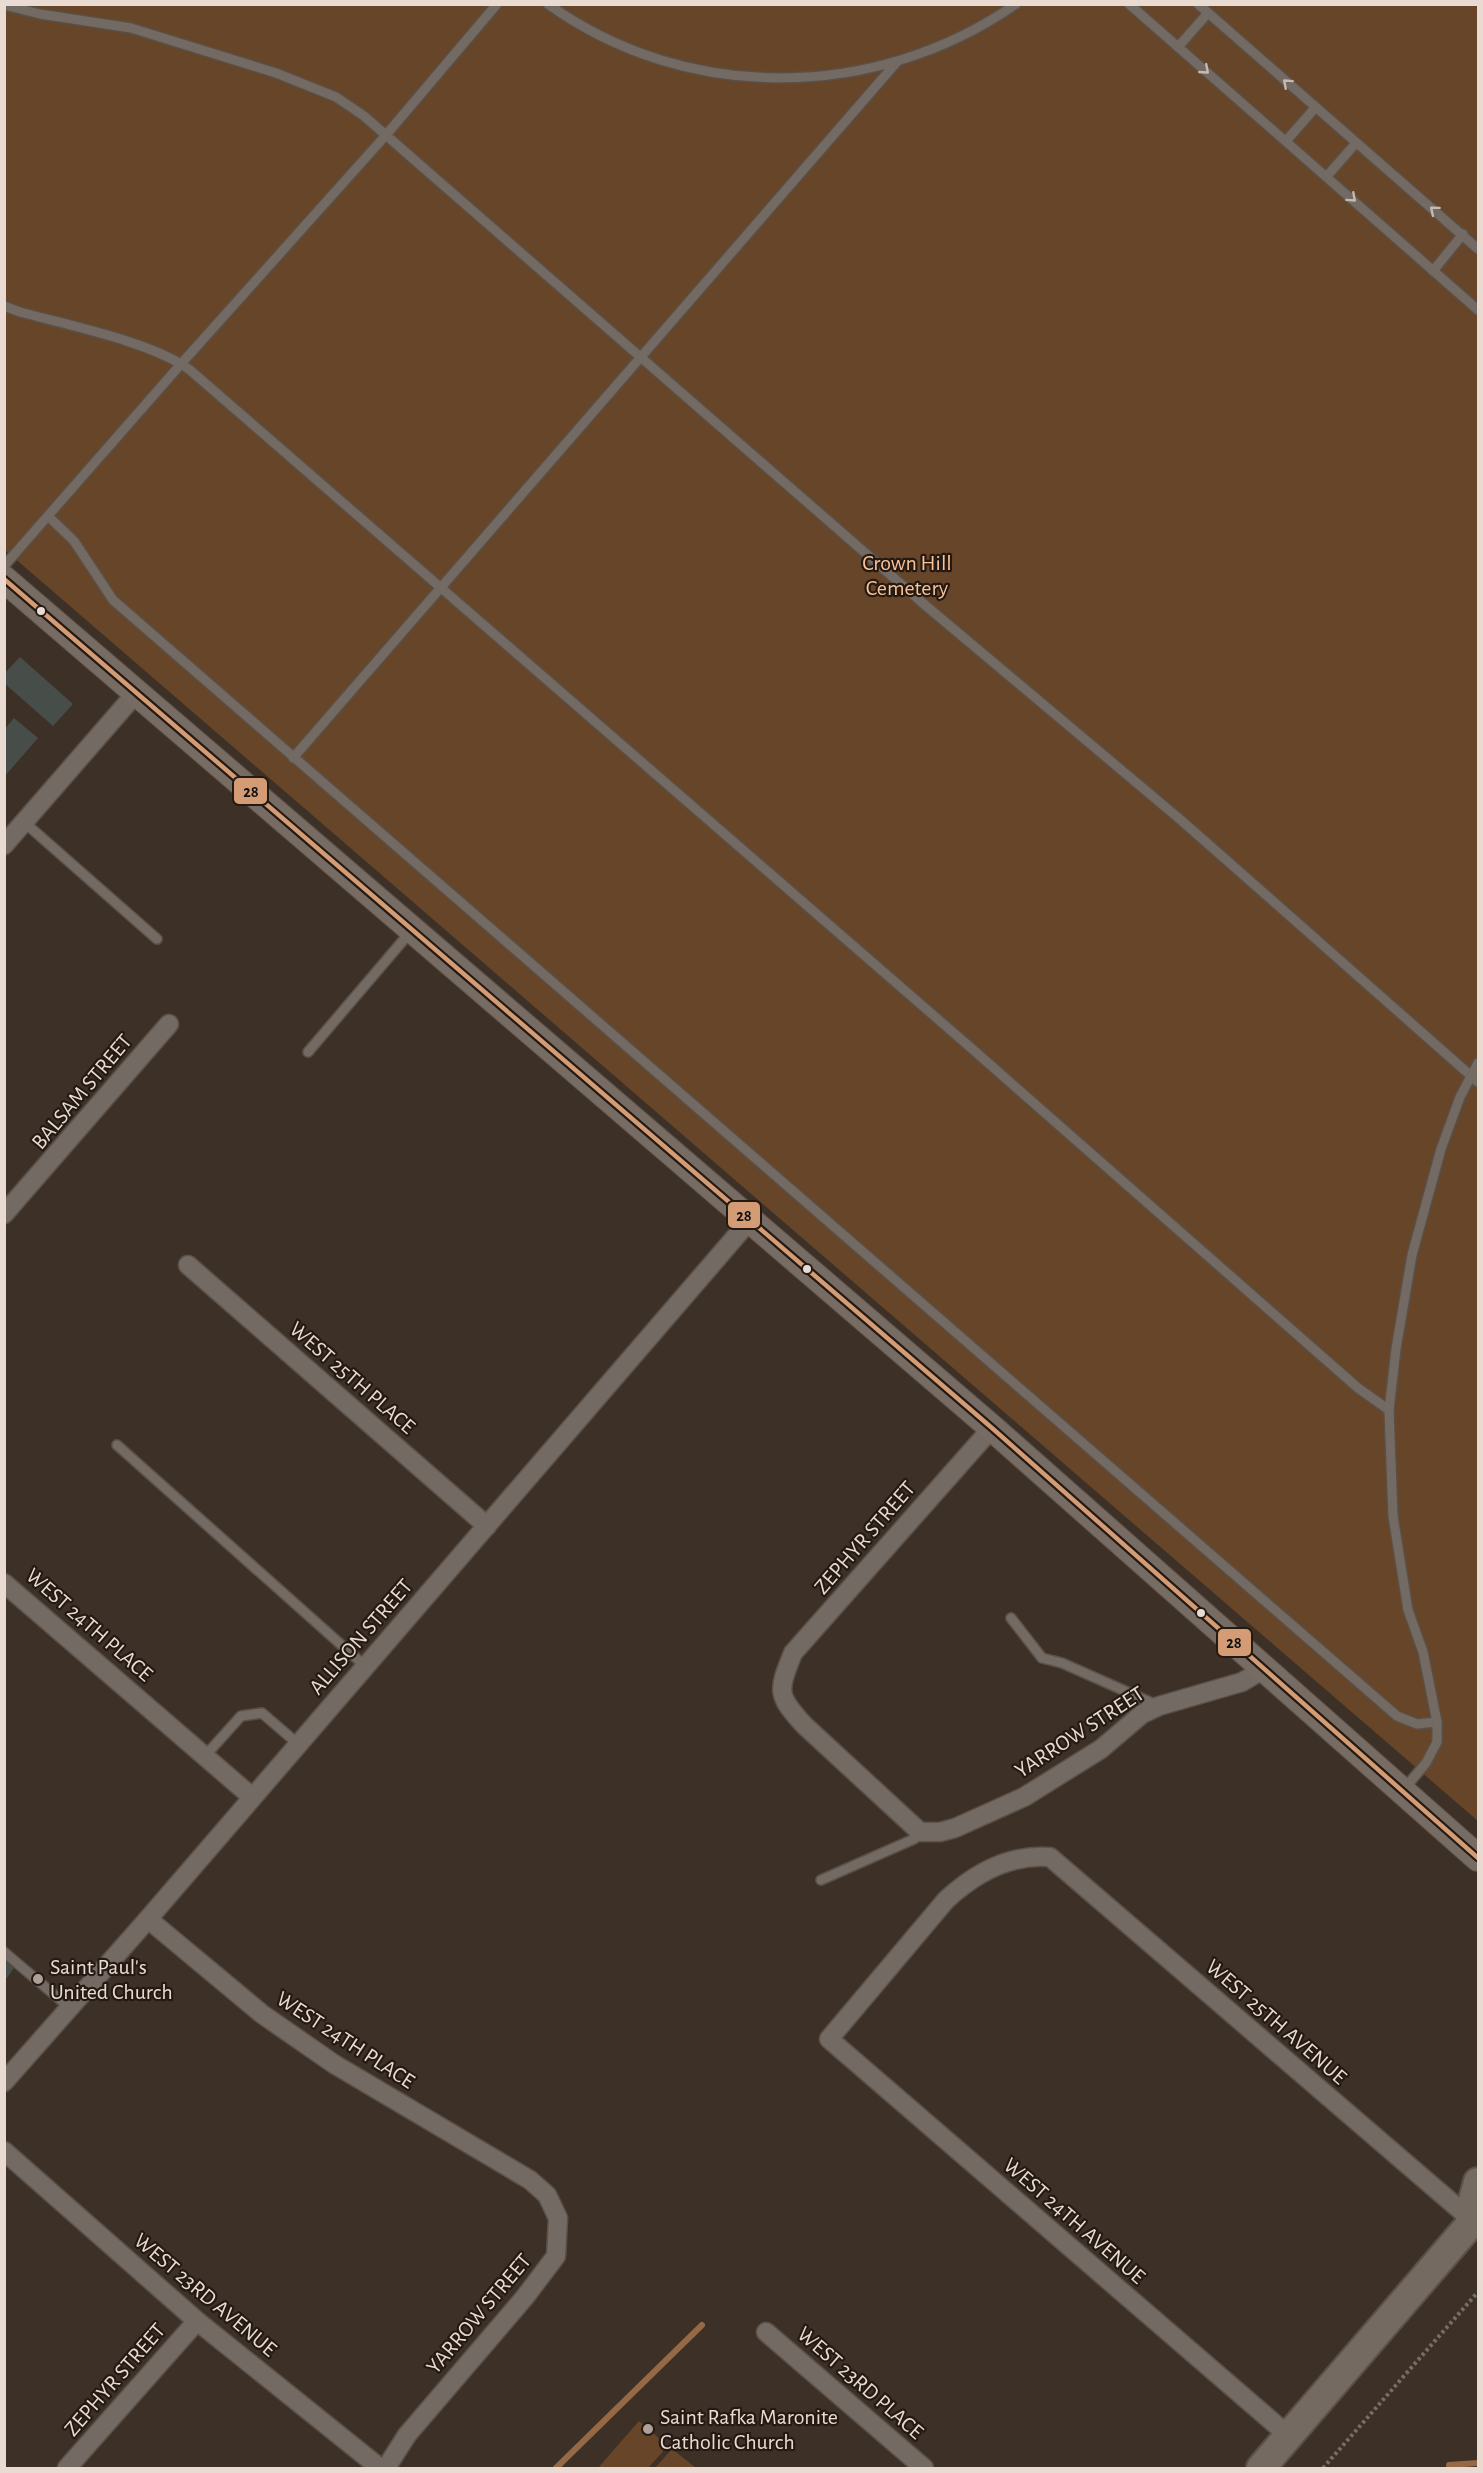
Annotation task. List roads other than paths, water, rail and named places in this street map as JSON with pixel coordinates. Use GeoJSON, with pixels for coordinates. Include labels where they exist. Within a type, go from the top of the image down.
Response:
{"type":"FeatureCollection","features":[{"type":"Feature","properties":{"kind":"main road"},"geometry":{"type":"LineString","coordinates":[[1262,2469],[1476,2221],[1472,2204],[1479,2182]]}},
{"type":"Feature","properties":{"kind":"street"},"geometry":{"type":"LineString","coordinates":[[4,579],[992,1428],[1479,1858]]}},
{"type":"Feature","properties":{"kind":"street"},"geometry":{"type":"LineString","coordinates":[[4,845],[136,693]]}},
{"type":"Feature","properties":{"kind":"street","name":"BALSAM STREET"},"geometry":{"type":"LineString","coordinates":[[4,1214],[169,1024]]}},
{"type":"Feature","properties":{"kind":"street","name":"ALLISON STREET"},"geometry":{"type":"LineString","coordinates":[[4,2082],[148,1919],[750,1220]]}},
{"type":"Feature","properties":{"kind":"street","name":"WEST 25TH PLACE"},"geometry":{"type":"LineString","coordinates":[[188,1265],[487,1526]]}},
{"type":"Feature","properties":{"kind":"street","name":"ZEPHYR STREET"},"geometry":{"type":"LineString","coordinates":[[920,1832],[804,1725],[787,1706],[781,1684],[793,1653],[992,1428]]}},
{"type":"Feature","properties":{"kind":"street","name":"WEST 24TH PLACE"},"geometry":{"type":"LineString","coordinates":[[4,1583],[252,1797]]}},
{"type":"Feature","properties":{"kind":"street","name":"YARROW STREET"},"geometry":{"type":"LineString","coordinates":[[920,1832],[940,1832],[955,1828],[1024,1797],[1101,1749],[1142,1714],[1159,1706],[1242,1682],[1264,1669]]}},
{"type":"Feature","properties":{"kind":"street","name":"WEST 24TH AVENUE"},"geometry":{"type":"LineString","coordinates":[[1050,1857],[1020,1858],[981,1872],[963,1884],[946,1900],[829,2039],[1290,2437]]}},
{"type":"Feature","properties":{"kind":"street","name":"WEST 25TH AVENUE"},"geometry":{"type":"LineString","coordinates":[[1050,1857],[1476,2221]]}},
{"type":"Feature","properties":{"kind":"street","name":"WEST 24TH PLACE"},"geometry":{"type":"LineString","coordinates":[[148,1919],[262,2014],[334,2064],[530,2180]]}},
{"type":"Feature","properties":{"kind":"street","name":"WEST 23RD AVENUE"},"geometry":{"type":"LineString","coordinates":[[4,2151],[197,2321],[380,2469]]}},
{"type":"Feature","properties":{"kind":"street","name":"YARROW STREET"},"geometry":{"type":"LineString","coordinates":[[386,2469],[407,2434],[525,2297],[556,2256],[558,2218],[547,2195],[530,2180]]}},
{"type":"Feature","properties":{"kind":"street","name":"ZEPHYR STREET"},"geometry":{"type":"LineString","coordinates":[[67,2469],[197,2321]]}},
{"type":"Feature","properties":{"kind":"street","name":"WEST 23RD PLACE"},"geometry":{"type":"LineString","coordinates":[[766,2332],[924,2469]]}},
{"type":"Feature","properties":{"kind":"lane"},"geometry":{"type":"LineString","coordinates":[[4,566],[386,135],[496,4]]}},
{"type":"Feature","properties":{"kind":"lane"},"geometry":{"type":"LineString","coordinates":[[548,4],[586,29],[664,62],[705,72],[789,79],[843,75],[896,63],[945,45],[992,21],[1016,4]]}},
{"type":"Feature","properties":{"kind":"lane"},"geometry":{"type":"LineString","coordinates":[[1129,4],[1479,310]]}},
{"type":"Feature","properties":{"kind":"lane"},"geometry":{"type":"LineString","coordinates":[[1198,4],[1479,249]]}},
{"type":"Feature","properties":{"kind":"lane"},"geometry":{"type":"LineString","coordinates":[[4,5],[40,14],[131,28],[276,73],[336,98],[364,116],[925,605],[1182,821],[1475,1078]]}},
{"type":"Feature","properties":{"kind":"lane"},"geometry":{"type":"LineString","coordinates":[[1178,47],[1208,13]]}},
{"type":"Feature","properties":{"kind":"lane"},"geometry":{"type":"LineString","coordinates":[[293,758],[896,63]]}},
{"type":"Feature","properties":{"kind":"lane"},"geometry":{"type":"LineString","coordinates":[[1286,141],[1315,108]]}},
{"type":"Feature","properties":{"kind":"lane"},"geometry":{"type":"LineString","coordinates":[[1327,176],[1356,143]]}},
{"type":"Feature","properties":{"kind":"lane"},"geometry":{"type":"LineString","coordinates":[[1433,270],[1463,234]]}},
{"type":"Feature","properties":{"kind":"lane"},"geometry":{"type":"LineString","coordinates":[[4,306],[135,344],[181,364],[441,586],[1349,1380],[1389,1410]]}},
{"type":"Feature","properties":{"kind":"lane"},"geometry":{"type":"LineString","coordinates":[[49,517],[74,542],[113,600],[293,758],[1397,1716],[1417,1724],[1437,1722]]}},
{"type":"Feature","properties":{"kind":"lane"},"geometry":{"type":"LineString","coordinates":[[24,822],[157,939]]}},
{"type":"Feature","properties":{"kind":"lane"},"geometry":{"type":"LineString","coordinates":[[308,1052],[412,930]]}},
{"type":"Feature","properties":{"kind":"lane"},"geometry":{"type":"LineString","coordinates":[[1402,1791],[1426,1763],[1437,1742],[1437,1722],[1424,1652],[1408,1610],[1393,1516],[1389,1410],[1396,1349],[1412,1255],[1441,1149],[1475,1078],[1479,1063]]}},
{"type":"Feature","properties":{"kind":"lane"},"geometry":{"type":"LineString","coordinates":[[117,1445],[365,1666]]}},
{"type":"Feature","properties":{"kind":"lane"},"geometry":{"type":"LineString","coordinates":[[1011,1618],[1042,1658],[1062,1663],[1159,1706]]}},
{"type":"Feature","properties":{"kind":"lane"},"geometry":{"type":"LineString","coordinates":[[205,1756],[241,1716],[262,1713],[298,1744]]}},
{"type":"Feature","properties":{"kind":"lane"},"geometry":{"type":"LineString","coordinates":[[820,1880],[914,1839],[920,1832]]}},
{"type":"Feature","properties":{"kind":"lane"},"geometry":{"type":"LineString","coordinates":[[4,1952],[70,2008]]}},
{"type":"Feature","properties":{"kind":"waterway"},"geometry":{"type":"LineString","coordinates":[[556,2468],[702,2325]]}},
{"type":"Feature","properties":{"kind":"waterway"},"geometry":{"type":"LineString","coordinates":[[1449,2465],[1478,2463]]}},
{"type":"Feature","properties":{"kind":"place","name":"Saint Paul's United Church"},"geometry":{"type":"Point","coordinates":[38,1979]}},
{"type":"Feature","properties":{"kind":"place","name":"Saint Rafka Maronite Catholic Church"},"geometry":{"type":"Point","coordinates":[648,2429]}},
{"type":"Feature","properties":{"kind":"park label","name":"Crown Hill Cemetery"},"geometry":{"type":"Point","coordinates":[907,574]}}]}
